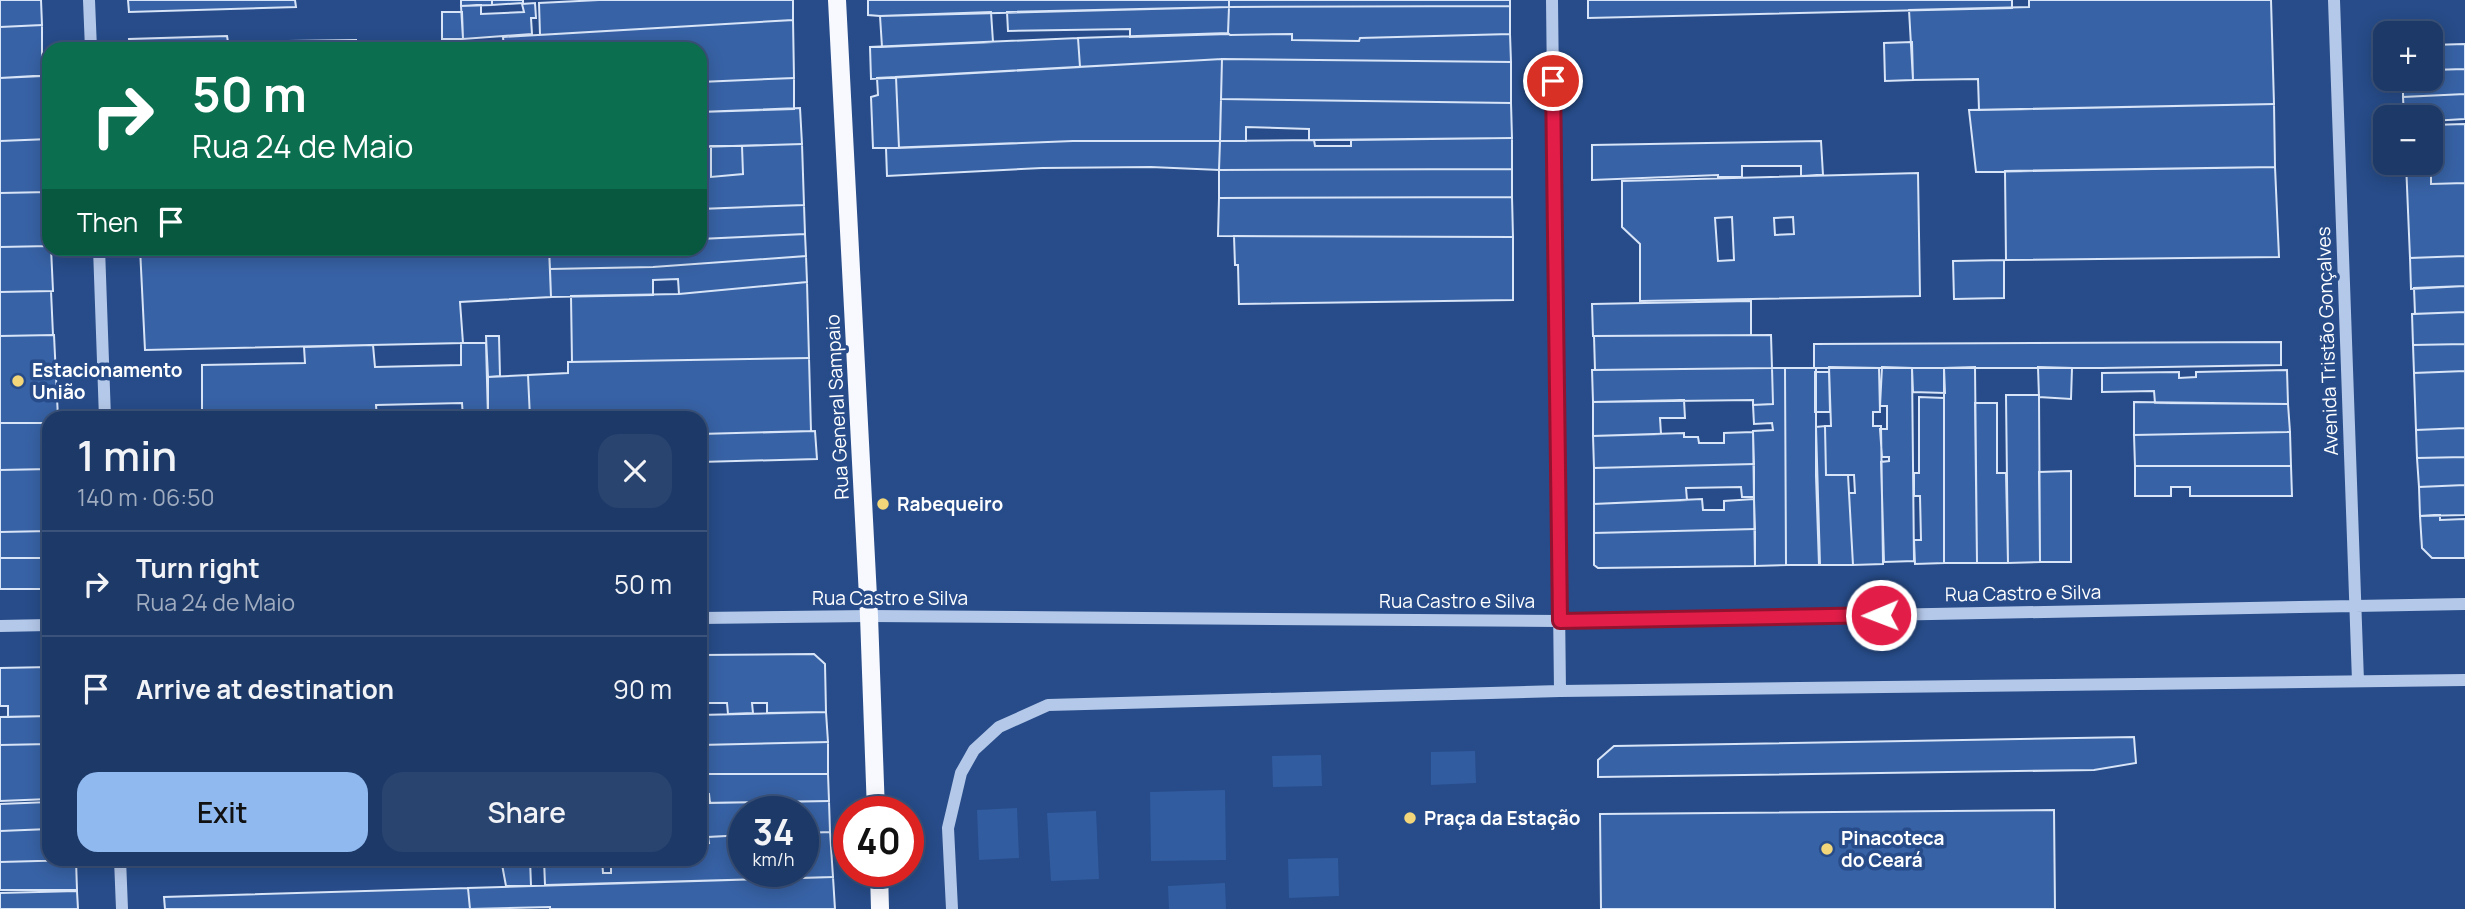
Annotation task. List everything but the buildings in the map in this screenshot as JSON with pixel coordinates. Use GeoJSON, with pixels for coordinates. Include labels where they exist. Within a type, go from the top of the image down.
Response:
{"type":"FeatureCollection","features":[{"type":"Feature","properties":{"kind":"main road","name":"Rua General Sampaio"},"geometry":{"type":"LineString","coordinates":[[837,0],[869,616],[875,796]]}},
{"type":"Feature","properties":{"kind":"main road"},"geometry":{"type":"LineString","coordinates":[[879,887],[880,909]]}},
{"type":"Feature","properties":{"kind":"street"},"geometry":{"type":"LineString","coordinates":[[89,0],[91,42]]}},
{"type":"Feature","properties":{"kind":"street"},"geometry":{"type":"LineString","coordinates":[[1552,0],[1560,691]]}},
{"type":"Feature","properties":{"kind":"street","name":"Avenida Tristão Gonçalves"},"geometry":{"type":"LineString","coordinates":[[2334,0],[2358,681]]}},
{"type":"Feature","properties":{"kind":"street"},"geometry":{"type":"LineString","coordinates":[[99,256],[105,411]]}},
{"type":"Feature","properties":{"kind":"street","name":"Rua Castro e Silva"},"geometry":{"type":"LineString","coordinates":[[707,618],[869,616],[1560,621],[2465,604]]}},
{"type":"Feature","properties":{"kind":"street"},"geometry":{"type":"LineString","coordinates":[[0,626],[42,625]]}},
{"type":"Feature","properties":{"kind":"street"},"geometry":{"type":"LineString","coordinates":[[951,909],[948,828],[961,773],[974,750],[999,727],[1048,705],[1560,691],[2465,680]]}},
{"type":"Feature","properties":{"kind":"street"},"geometry":{"type":"LineString","coordinates":[[120,866],[122,909]]}},
{"type":"Feature","properties":{"kind":"shaded area"},"geometry":{"type":"Polygon","coordinates":[[[1475,751],[1476,783],[1431,785],[1431,752],[1475,751]]]}},
{"type":"Feature","properties":{"kind":"shaded area"},"geometry":{"type":"Polygon","coordinates":[[[1321,755],[1322,786],[1273,787],[1272,756],[1321,755]]]}},
{"type":"Feature","properties":{"kind":"shaded area"},"geometry":{"type":"Polygon","coordinates":[[[1225,790],[1226,860],[1151,861],[1150,792],[1225,790]]]}},
{"type":"Feature","properties":{"kind":"shaded area"},"geometry":{"type":"Polygon","coordinates":[[[1017,808],[1019,858],[979,860],[977,810],[1017,808]]]}},
{"type":"Feature","properties":{"kind":"shaded area"},"geometry":{"type":"Polygon","coordinates":[[[1096,811],[1099,879],[1051,881],[1047,813],[1096,811]]]}},
{"type":"Feature","properties":{"kind":"shaded area"},"geometry":{"type":"Polygon","coordinates":[[[1338,858],[1339,896],[1289,898],[1288,859],[1338,858]]]}},
{"type":"Feature","properties":{"kind":"shaded area"},"geometry":{"type":"Polygon","coordinates":[[[1225,883],[1226,909],[1169,909],[1168,886],[1225,883]]]}},
{"type":"Feature","properties":{"kind":"place","name":"Estacionamento União"},"geometry":{"type":"Point","coordinates":[18,381]}},
{"type":"Feature","properties":{"kind":"place","name":"Rabequeiro"},"geometry":{"type":"Point","coordinates":[883,504]}},
{"type":"Feature","properties":{"kind":"place","name":"Praça da Estação"},"geometry":{"type":"Point","coordinates":[1410,818]}},
{"type":"Feature","properties":{"kind":"place","name":"Pinacoteca do Ceará"},"geometry":{"type":"Point","coordinates":[1827,849]}},
{"type":"Feature","properties":{"kind":"route"},"geometry":{"type":"LineString","coordinates":[[1553,81],[1560,621],[1881,615]]}}]}
